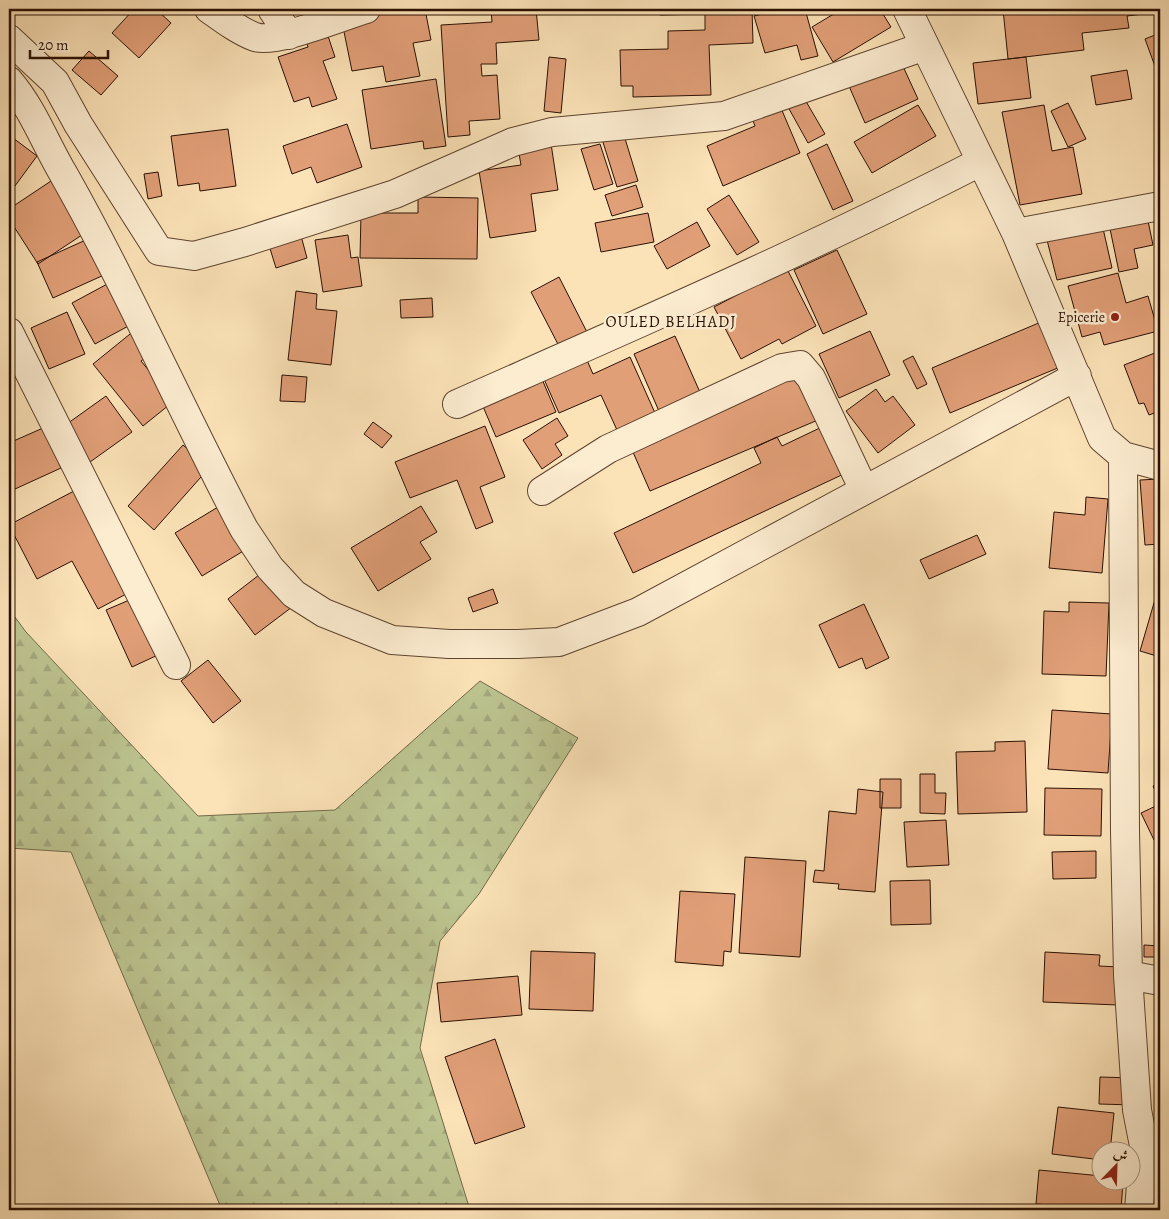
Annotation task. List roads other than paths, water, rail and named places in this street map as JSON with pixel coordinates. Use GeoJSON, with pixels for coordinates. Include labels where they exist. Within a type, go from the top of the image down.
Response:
{"type":"FeatureCollection","features":[{"type":"Feature","properties":{"kind":"street"},"geometry":{"type":"LineString","coordinates":[[209,9],[224,20],[257,37],[289,35],[366,9]]}},
{"type":"Feature","properties":{"kind":"street"},"geometry":{"type":"LineString","coordinates":[[272,9],[289,35]]}},
{"type":"Feature","properties":{"kind":"street"},"geometry":{"type":"LineString","coordinates":[[907,9],[1016,233],[1102,438],[1124,456],[1160,466]]}},
{"type":"Feature","properties":{"kind":"street"},"geometry":{"type":"LineString","coordinates":[[9,39],[55,82],[78,124],[159,251],[194,256],[395,194],[512,142],[552,132],[724,116],[925,46]]}},
{"type":"Feature","properties":{"kind":"street"},"geometry":{"type":"LineString","coordinates":[[9,81],[25,100],[57,164],[99,237],[244,530],[270,568],[294,594],[324,613],[392,640],[508,644],[559,642],[638,612],[1077,376]]}},
{"type":"Feature","properties":{"kind":"street"},"geometry":{"type":"LineString","coordinates":[[457,404],[753,273],[872,217],[980,162]]}},
{"type":"Feature","properties":{"kind":"street"},"geometry":{"type":"LineString","coordinates":[[1016,233],[1160,206]]}},
{"type":"Feature","properties":{"kind":"street"},"geometry":{"type":"LineString","coordinates":[[9,332],[176,665]]}},
{"type":"Feature","properties":{"kind":"street"},"geometry":{"type":"LineString","coordinates":[[542,491],[608,449],[782,368],[800,365],[811,378],[864,490]]}},
{"type":"Feature","properties":{"kind":"street"},"geometry":{"type":"LineString","coordinates":[[1124,456],[1125,831],[1128,975],[1136,1110],[1144,1146],[1139,1210]]}},
{"type":"Feature","properties":{"kind":"street"},"geometry":{"type":"LineString","coordinates":[[1128,975],[1160,981]]}},
{"type":"Feature","properties":{"kind":"place","name":"Epicerie"},"geometry":{"type":"Point","coordinates":[1115,317]}},
{"type":"Feature","properties":{"kind":"district","name":"OULED BELHADJ"},"geometry":{"type":"Point","coordinates":[671,321]}}]}
